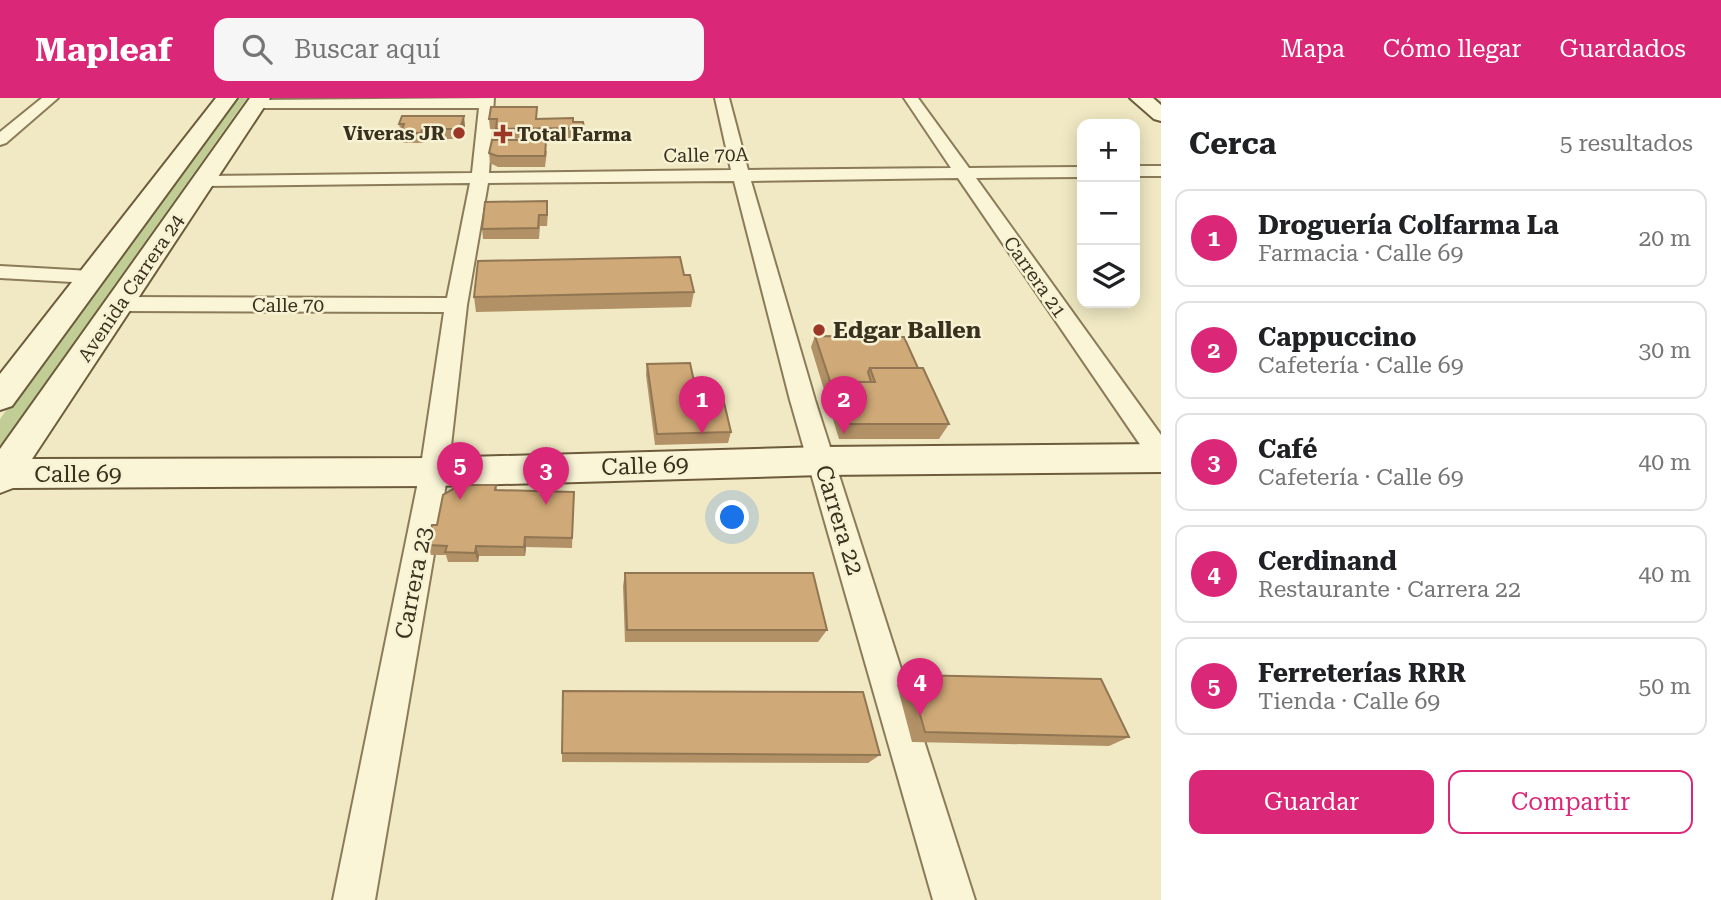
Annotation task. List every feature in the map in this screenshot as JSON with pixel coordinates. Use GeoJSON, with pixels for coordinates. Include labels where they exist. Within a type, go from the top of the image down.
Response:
{"type":"FeatureCollection","features":[{"type":"Feature","properties":{"kind":"main road","name":"Avenida Carrera 24"},"geometry":{"type":"LineString","coordinates":[[0,398],[227,98]]}},
{"type":"Feature","properties":{"kind":"main road"},"geometry":{"type":"LineString","coordinates":[[1140,98],[1161,115]]}},
{"type":"Feature","properties":{"kind":"main road","name":"Avenida Carrera 24"},"geometry":{"type":"LineString","coordinates":[[1,476],[258,101]]}},
{"type":"Feature","properties":{"kind":"main road","name":"Calle 69"},"geometry":{"type":"LineString","coordinates":[[1,476],[434,472],[822,461],[1161,457]]}},
{"type":"Feature","properties":{"kind":"street"},"geometry":{"type":"LineString","coordinates":[[0,140],[51,98]]}},
{"type":"Feature","properties":{"kind":"street","name":"Carrera 22"},"geometry":{"type":"LineString","coordinates":[[722,98],[740,175],[822,461],[954,900]]}},
{"type":"Feature","properties":{"kind":"street","name":"Carrera 21"},"geometry":{"type":"LineString","coordinates":[[911,98],[1161,457]]}},
{"type":"Feature","properties":{"kind":"street"},"geometry":{"type":"LineString","coordinates":[[258,101],[486,100]]}},
{"type":"Feature","properties":{"kind":"street","name":"Carrera 23"},"geometry":{"type":"LineString","coordinates":[[354,900],[434,472],[456,305],[480,178],[486,100]]}},
{"type":"Feature","properties":{"kind":"street"},"geometry":{"type":"LineString","coordinates":[[1140,171],[1161,171]]}},
{"type":"Feature","properties":{"kind":"street","name":"Calle 70A"},"geometry":{"type":"LineString","coordinates":[[204,181],[1077,172]]}},
{"type":"Feature","properties":{"kind":"street"},"geometry":{"type":"LineString","coordinates":[[0,272],[91,277]]}},
{"type":"Feature","properties":{"kind":"street","name":"Calle 70"},"geometry":{"type":"LineString","coordinates":[[121,304],[456,305]]}},
{"type":"Feature","properties":{"kind":"green space"},"geometry":{"type":"Polygon","coordinates":[[[236,98],[247,98],[0,446],[0,419],[236,98]]]}},
{"type":"Feature","properties":{"kind":"building"},"geometry":{"type":"Polygon","coordinates":[[[491,107],[537,107],[536,119],[573,118],[573,122],[583,122],[584,128],[496,129],[497,119],[489,119],[491,107]]]}},
{"type":"Feature","properties":{"kind":"building"},"geometry":{"type":"Polygon","coordinates":[[[402,116],[464,116],[460,129],[422,129],[421,133],[401,133],[404,124],[399,124],[402,116]]]}},
{"type":"Feature","properties":{"kind":"building"},"geometry":{"type":"Polygon","coordinates":[[[492,140],[546,140],[545,156],[497,156],[489,153],[492,140]]]}},
{"type":"Feature","properties":{"kind":"building"},"geometry":{"type":"Polygon","coordinates":[[[547,201],[547,215],[539,215],[538,228],[482,229],[485,202],[547,201]]]}},
{"type":"Feature","properties":{"kind":"building"},"geometry":{"type":"Polygon","coordinates":[[[680,257],[684,275],[690,275],[694,292],[474,297],[478,261],[680,257]]]}},
{"type":"Feature","properties":{"kind":"building"},"geometry":{"type":"Polygon","coordinates":[[[815,336],[904,337],[918,368],[870,368],[868,372],[871,382],[834,382],[832,387],[815,336]]]}},
{"type":"Feature","properties":{"kind":"building"},"geometry":{"type":"Polygon","coordinates":[[[690,363],[697,395],[722,394],[731,432],[657,434],[647,364],[690,363]]]}},
{"type":"Feature","properties":{"kind":"building"},"geometry":{"type":"Polygon","coordinates":[[[870,368],[923,368],[949,424],[846,424],[834,382],[875,382],[870,368]]]}},
{"type":"Feature","properties":{"kind":"building"},"geometry":{"type":"Polygon","coordinates":[[[460,485],[496,485],[495,490],[574,492],[572,538],[525,537],[524,547],[476,546],[475,553],[445,552],[447,546],[428,545],[432,525],[437,525],[443,495],[460,485]]]}},
{"type":"Feature","properties":{"kind":"building"},"geometry":{"type":"Polygon","coordinates":[[[625,573],[813,573],[827,630],[627,630],[625,573]]]}},
{"type":"Feature","properties":{"kind":"building"},"geometry":{"type":"Polygon","coordinates":[[[909,675],[1101,679],[1129,737],[925,732],[909,675]]]}},
{"type":"Feature","properties":{"kind":"building"},"geometry":{"type":"Polygon","coordinates":[[[563,691],[863,692],[880,755],[562,753],[563,691]]]}},
{"type":"Feature","properties":{"kind":"place","name":"Viveras JR"},"geometry":{"type":"Point","coordinates":[459,133]}},
{"type":"Feature","properties":{"kind":"place","name":"Total Farma"},"geometry":{"type":"Point","coordinates":[503,134]}},
{"type":"Feature","properties":{"kind":"place","name":"Edgar Ballen"},"geometry":{"type":"Point","coordinates":[819,330]}},
{"type":"Feature","properties":{"kind":"place","name":"Droguería Colfarma La"},"geometry":{"type":"Point","coordinates":[702,434]}},
{"type":"Feature","properties":{"kind":"place","name":"Cappuccino"},"geometry":{"type":"Point","coordinates":[844,434]}},
{"type":"Feature","properties":{"kind":"place","name":"Ferreterías RRR"},"geometry":{"type":"Point","coordinates":[460,500]}},
{"type":"Feature","properties":{"kind":"place","name":"Café"},"geometry":{"type":"Point","coordinates":[546,505]}},
{"type":"Feature","properties":{"kind":"place","name":"Cerdinand"},"geometry":{"type":"Point","coordinates":[920,716]}}]}
